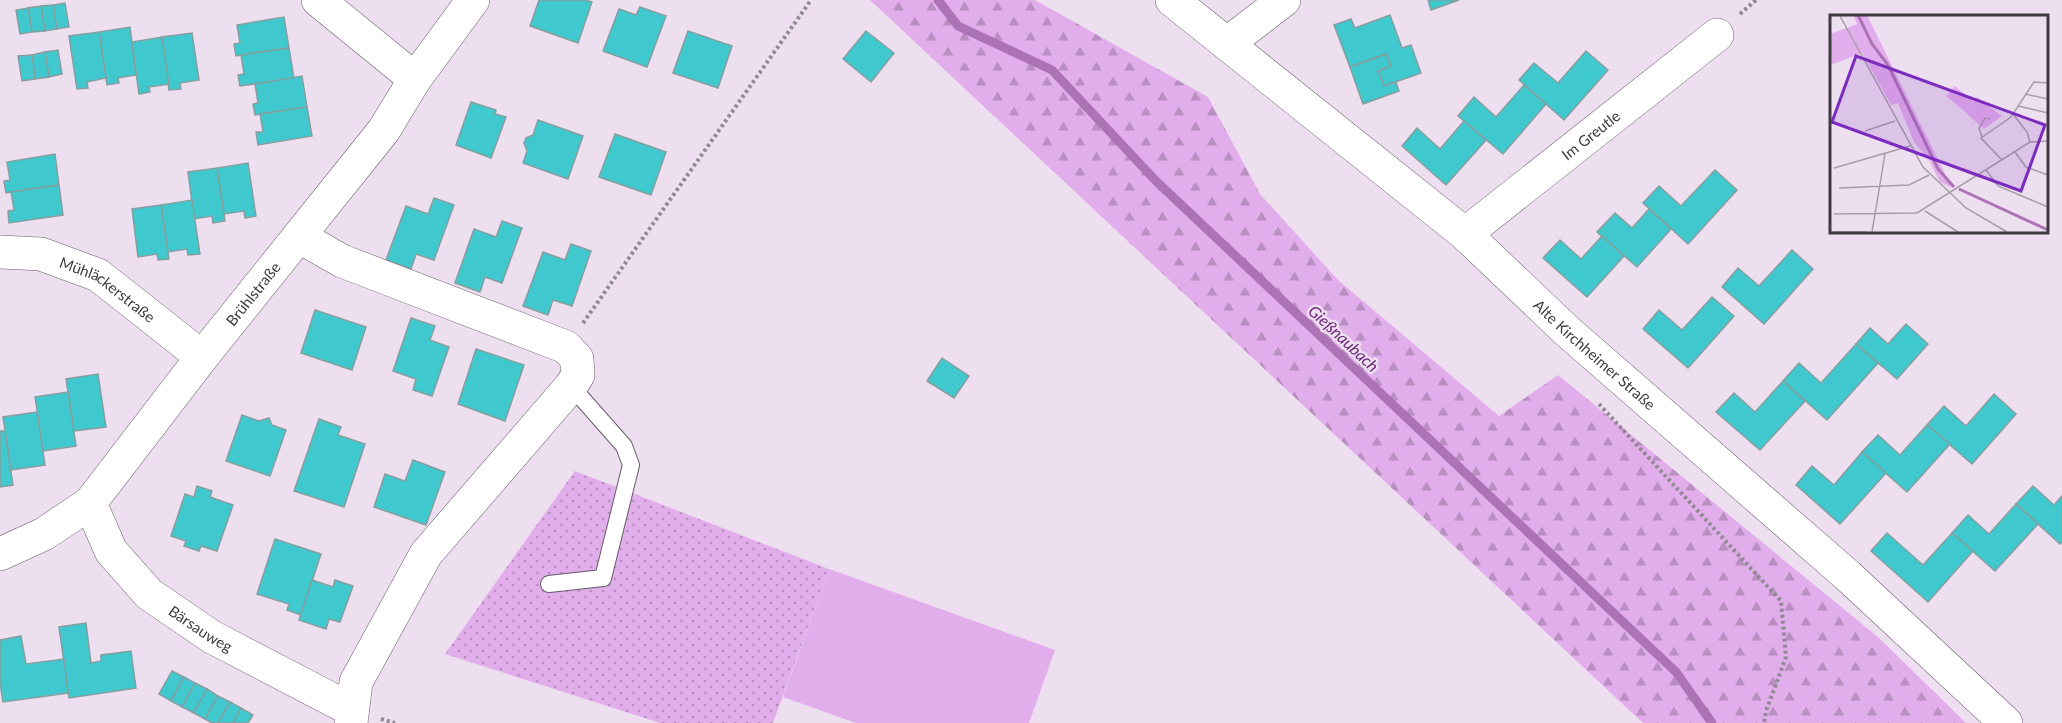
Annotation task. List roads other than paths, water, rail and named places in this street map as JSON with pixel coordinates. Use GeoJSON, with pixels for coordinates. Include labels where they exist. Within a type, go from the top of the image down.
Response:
{"type":"FeatureCollection","features":[{"type":"Feature","properties":{"kind":"street"},"geometry":{"type":"LineString","coordinates":[[318,0],[416,79]]}},
{"type":"Feature","properties":{"kind":"street","name":"Brühlstraße"},"geometry":{"type":"LineString","coordinates":[[0,554],[44,534],[90,503],[202,357],[384,130],[416,79],[473,0]]}},
{"type":"Feature","properties":{"kind":"street","name":"Alte Kirchheimer Straße"},"geometry":{"type":"LineString","coordinates":[[1172,0],[1465,234],[1567,331],[1846,575],[2006,723]]}},
{"type":"Feature","properties":{"kind":"street"},"geometry":{"type":"LineString","coordinates":[[1228,44],[1284,0]]}},
{"type":"Feature","properties":{"kind":"street","name":"Im Greutle"},"geometry":{"type":"LineString","coordinates":[[1465,234],[1717,35]]}},
{"type":"Feature","properties":{"kind":"street"},"geometry":{"type":"LineString","coordinates":[[300,237],[342,261],[566,347],[577,359],[578,375],[571,386],[426,554],[356,682],[352,716]]}},
{"type":"Feature","properties":{"kind":"street","name":"Mühläckerstraße"},"geometry":{"type":"LineString","coordinates":[[0,252],[41,254],[98,276],[202,357]]}},
{"type":"Feature","properties":{"kind":"street","name":"Bärsauweg"},"geometry":{"type":"LineString","coordinates":[[90,503],[111,550],[149,594],[213,638],[352,716]]}},
{"type":"Feature","properties":{"kind":"lane"},"geometry":{"type":"LineString","coordinates":[[549,584],[603,578],[631,465],[624,446],[571,386]]}},
{"type":"Feature","properties":{"kind":"waterway","name":"Gießnaubach"},"geometry":{"type":"LineString","coordinates":[[938,0],[958,26],[1052,70],[1156,181],[1676,672],[1712,723]]}}]}
